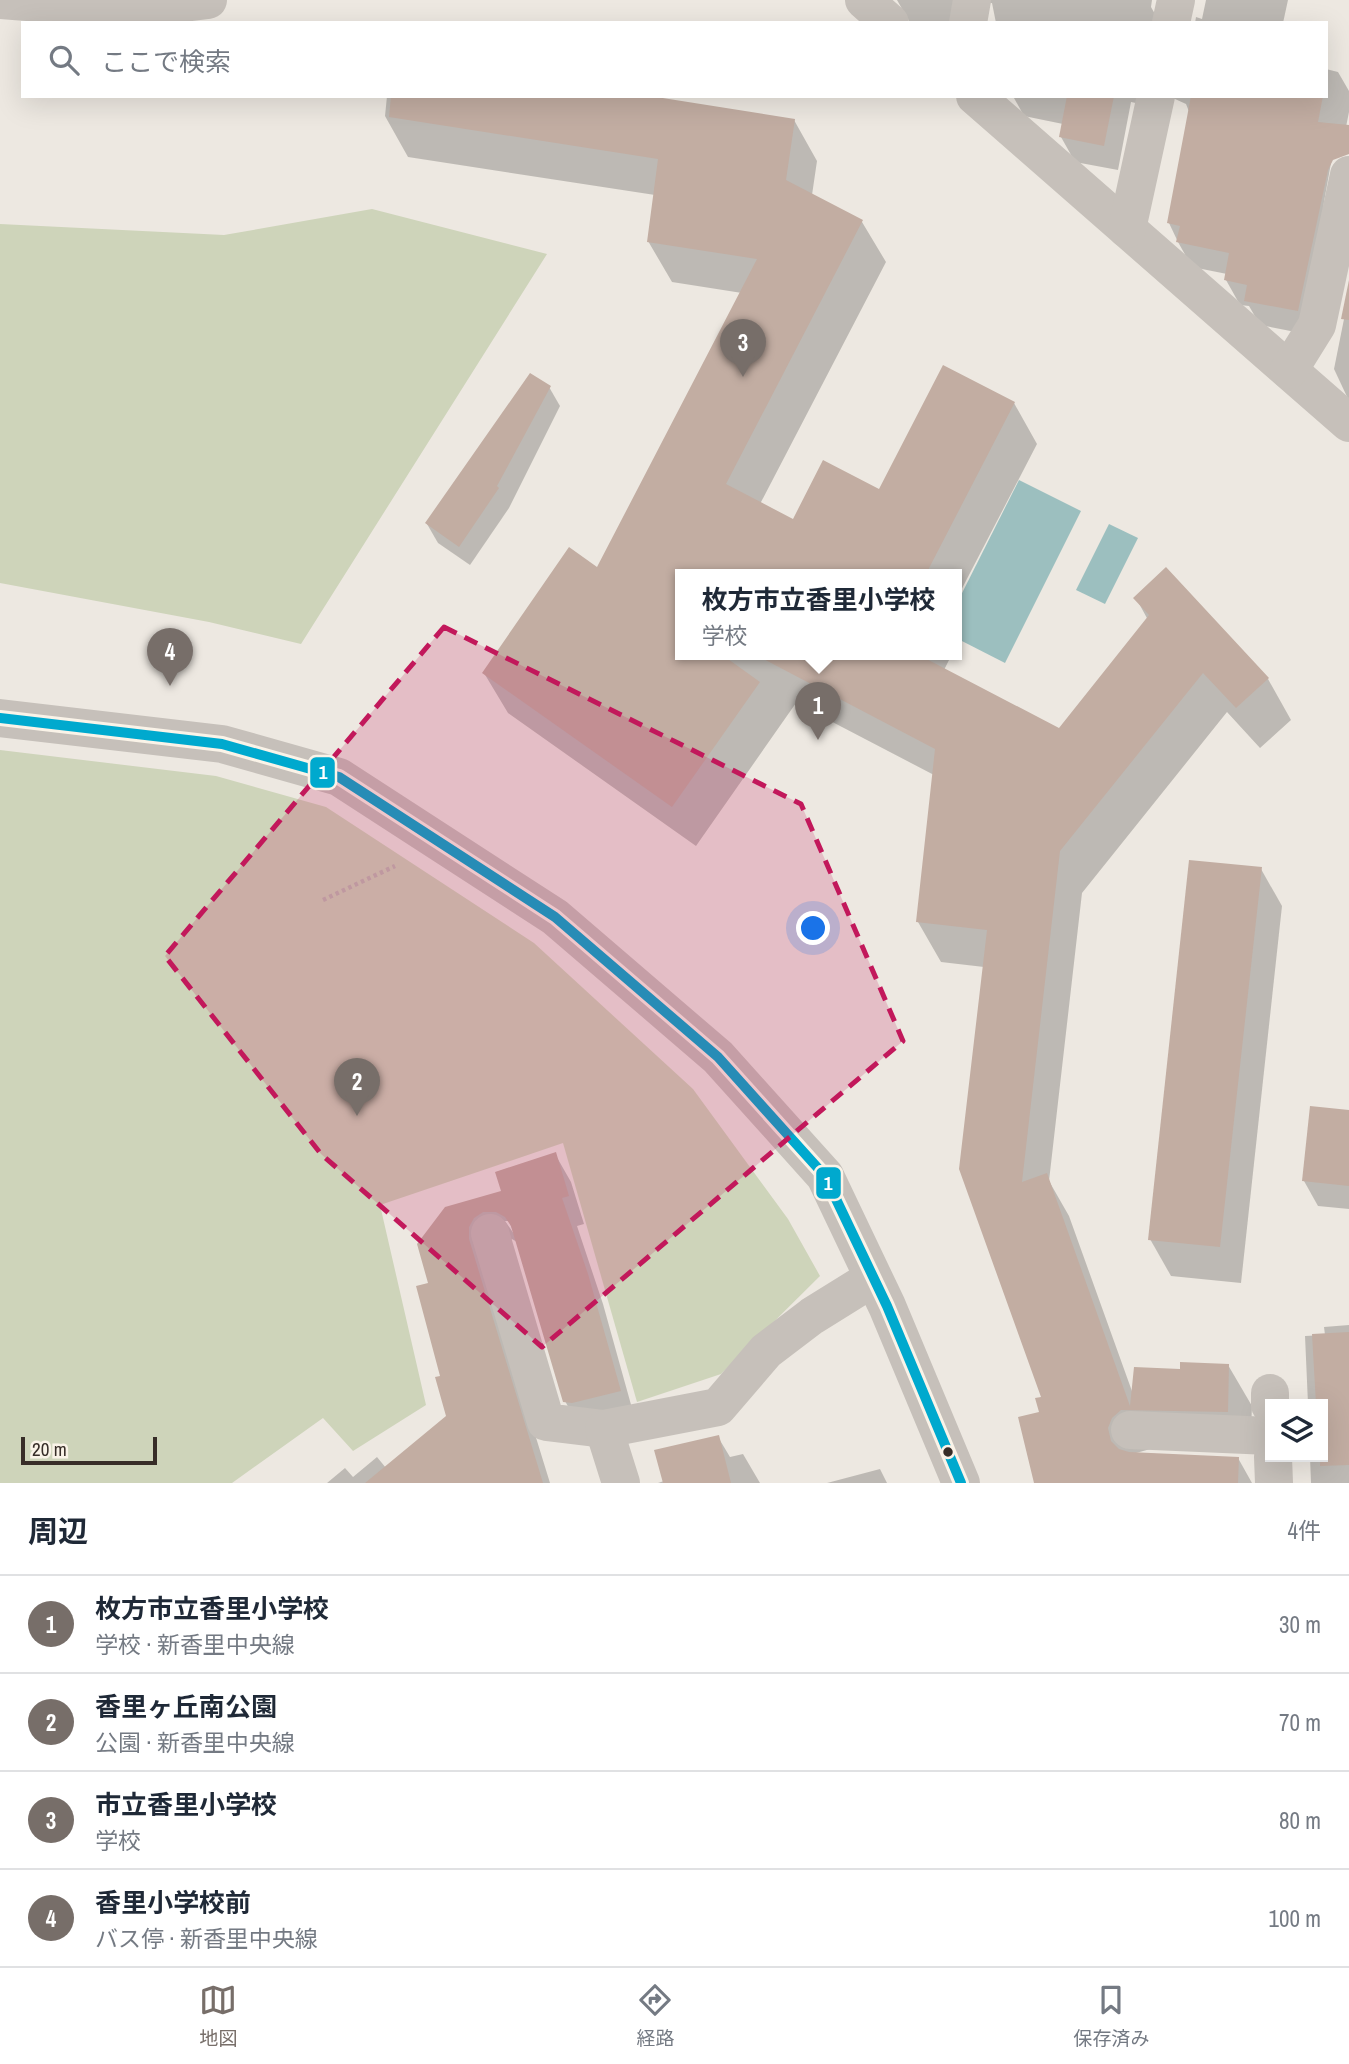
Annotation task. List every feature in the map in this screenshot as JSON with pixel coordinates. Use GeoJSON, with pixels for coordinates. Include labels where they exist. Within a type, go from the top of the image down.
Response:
{"type":"FeatureCollection","features":[{"type":"Feature","properties":{"kind":"street"},"geometry":{"type":"LineString","coordinates":[[1,0],[91,7],[146,7],[208,0]]}},
{"type":"Feature","properties":{"kind":"street"},"geometry":{"type":"LineString","coordinates":[[864,0],[888,21]]}},
{"type":"Feature","properties":{"kind":"street"},"geometry":{"type":"LineString","coordinates":[[968,21],[972,0]]}},
{"type":"Feature","properties":{"kind":"street"},"geometry":{"type":"LineString","coordinates":[[1171,21],[1176,0]]}},
{"type":"Feature","properties":{"kind":"street"},"geometry":{"type":"LineString","coordinates":[[977,98],[1349,423]]}},
{"type":"Feature","properties":{"kind":"street"},"geometry":{"type":"LineString","coordinates":[[1127,229],[1156,98]]}},
{"type":"Feature","properties":{"kind":"street"},"geometry":{"type":"LineString","coordinates":[[1289,370],[1317,325],[1347,196]]}},
{"type":"Feature","properties":{"kind":"street"},"geometry":{"type":"LineString","coordinates":[[0,718],[222,744],[339,777],[555,917],[718,1057],[825,1176],[873,1278],[961,1483]]}},
{"type":"Feature","properties":{"kind":"street"},"geometry":{"type":"LineString","coordinates":[[490,1233],[546,1422],[604,1429],[718,1407],[766,1351],[812,1316],[873,1278]]}},
{"type":"Feature","properties":{"kind":"street"},"geometry":{"type":"LineString","coordinates":[[604,1429],[621,1483]]}},
{"type":"Feature","properties":{"kind":"street"},"geometry":{"type":"LineString","coordinates":[[1130,1430],[1265,1436]]}},
{"type":"Feature","properties":{"kind":"street"},"geometry":{"type":"LineString","coordinates":[[1273,1462],[1274,1483]]}},
{"type":"Feature","properties":{"kind":"path"},"geometry":{"type":"LineString","coordinates":[[323,900],[407,860]]}},
{"type":"Feature","properties":{"kind":"highlighted area"},"geometry":{"type":"Polygon","coordinates":[[[444,627],[801,804],[903,1041],[542,1347],[321,1154],[165,956],[444,627]]]}},
{"type":"Feature","properties":{"kind":"green space"},"geometry":{"type":"Polygon","coordinates":[[[372,209],[547,254],[301,644],[209,622],[0,583],[0,224],[224,235],[372,209]]]}},
{"type":"Feature","properties":{"kind":"green space"},"geometry":{"type":"Polygon","coordinates":[[[0,750],[216,776],[326,807],[534,943],[693,1089],[788,1219],[820,1276],[721,1374],[637,1402],[563,1143],[380,1205],[426,1405],[353,1451],[323,1418],[232,1483],[0,1483],[0,750]]]}},
{"type":"Feature","properties":{"kind":"water"},"geometry":{"type":"Polygon","coordinates":[[[1019,480],[1081,511],[1005,663],[962,641],[962,593],[1019,480]]]}},
{"type":"Feature","properties":{"kind":"water"},"geometry":{"type":"Polygon","coordinates":[[[1109,524],[1138,538],[1105,604],[1076,590],[1109,524]]]}},
{"type":"Feature","properties":{"kind":"building"},"geometry":{"type":"Polygon","coordinates":[[[391,98],[663,98],[795,119],[786,180],[863,220],[726,484],[793,519],[823,460],[879,489],[943,365],[1015,402],[929,569],[675,569],[675,660],[729,660],[760,682],[672,807],[482,673],[569,547],[597,567],[757,259],[647,242],[658,159],[389,117],[391,98]]]}},
{"type":"Feature","properties":{"kind":"building"},"geometry":{"type":"Polygon","coordinates":[[[1067,98],[1114,98],[1104,146],[1059,137],[1067,98]]]}},
{"type":"Feature","properties":{"kind":"building"},"geometry":{"type":"Polygon","coordinates":[[[1191,98],[1323,98],[1318,122],[1349,125],[1349,154],[1333,160],[1328,170],[1298,311],[1244,301],[1247,285],[1224,280],[1229,253],[1176,242],[1180,226],[1167,223],[1191,98]]]}},
{"type":"Feature","properties":{"kind":"building"},"geometry":{"type":"Polygon","coordinates":[[[1349,280],[1349,320],[1341,319],[1349,280]]]}},
{"type":"Feature","properties":{"kind":"building"},"geometry":{"type":"Polygon","coordinates":[[[530,373],[551,386],[497,486],[499,488],[459,547],[425,523],[530,373]]]}},
{"type":"Feature","properties":{"kind":"building"},"geometry":{"type":"Polygon","coordinates":[[[1166,567],[1269,678],[1236,708],[1203,673],[1060,851],[1022,1182],[1047,1173],[1130,1406],[1134,1367],[1180,1369],[1180,1362],[1229,1364],[1228,1412],[1121,1410],[1112,1418],[1108,1428],[1111,1441],[1119,1449],[1129,1452],[1239,1457],[1238,1483],[1034,1483],[1018,1417],[1039,1412],[1035,1398],[1041,1397],[959,1169],[987,930],[916,922],[935,749],[765,660],[929,660],[1059,728],[1149,615],[1133,598],[1166,567]]]}},
{"type":"Feature","properties":{"kind":"building"},"geometry":{"type":"Polygon","coordinates":[[[1189,860],[1262,867],[1220,1247],[1148,1240],[1189,860]]]}},
{"type":"Feature","properties":{"kind":"building"},"geometry":{"type":"Polygon","coordinates":[[[1310,1106],[1349,1110],[1349,1186],[1302,1181],[1310,1106]]]}},
{"type":"Feature","properties":{"kind":"building"},"geometry":{"type":"Polygon","coordinates":[[[556,1152],[569,1196],[562,1198],[588,1274],[621,1391],[572,1403],[563,1402],[511,1226],[505,1217],[496,1212],[483,1212],[474,1218],[469,1227],[469,1239],[543,1483],[365,1483],[446,1416],[435,1377],[440,1376],[416,1286],[428,1283],[417,1244],[445,1207],[501,1191],[495,1172],[556,1152]]]}},
{"type":"Feature","properties":{"kind":"building"},"geometry":{"type":"Polygon","coordinates":[[[1349,1332],[1349,1465],[1320,1466],[1320,1462],[1328,1462],[1328,1399],[1316,1399],[1312,1334],[1349,1332]]]}},
{"type":"Feature","properties":{"kind":"building"},"geometry":{"type":"Polygon","coordinates":[[[719,1435],[731,1483],[663,1483],[654,1450],[719,1435]]]}},
{"type":"Feature","properties":{"kind":"transit line","name":"1"},"geometry":{"type":"LineString","coordinates":[[0,718],[222,744],[339,777],[555,917],[718,1057],[825,1176],[887,1306],[961,1483]]}},
{"type":"Feature","properties":{"kind":"place","name":"市立香里小学校"},"geometry":{"type":"Point","coordinates":[743,377]}},
{"type":"Feature","properties":{"kind":"place","name":"香里小学校前"},"geometry":{"type":"Point","coordinates":[170,686]}},
{"type":"Feature","properties":{"kind":"place","name":"枚方市立香里小学校"},"geometry":{"type":"Point","coordinates":[818,740]}},
{"type":"Feature","properties":{"kind":"place","name":"香里ヶ丘南公園"},"geometry":{"type":"Point","coordinates":[357,1116]}}]}
